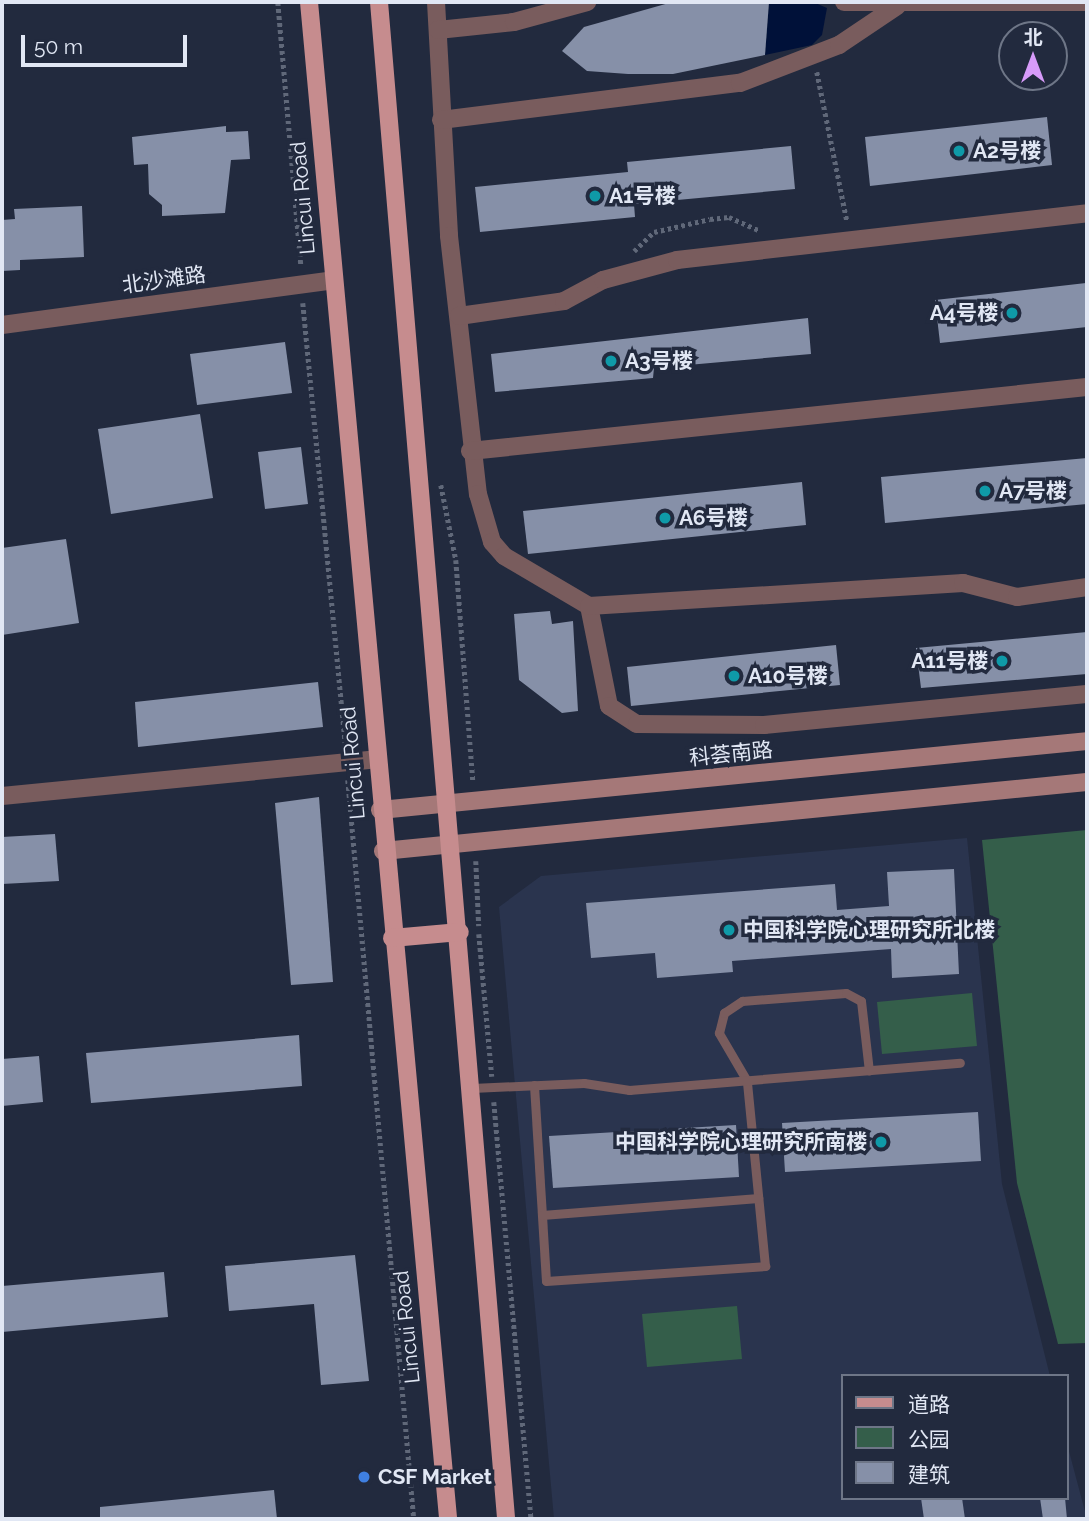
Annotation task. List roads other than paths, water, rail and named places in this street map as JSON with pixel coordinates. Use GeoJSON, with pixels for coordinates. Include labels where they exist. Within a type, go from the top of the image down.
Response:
{"type":"FeatureCollection","features":[{"type":"Feature","properties":{"kind":"main road","name":"Lincui Road"},"geometry":{"type":"LineString","coordinates":[[309,2],[383,851],[448,1519]]}},
{"type":"Feature","properties":{"kind":"main road"},"geometry":{"type":"LineString","coordinates":[[379,2],[450,806],[506,1519]]}},
{"type":"Feature","properties":{"kind":"main road"},"geometry":{"type":"LineString","coordinates":[[392,937],[460,932]]}},
{"type":"Feature","properties":{"kind":"street"},"geometry":{"type":"LineString","coordinates":[[436,2],[442,120],[470,452],[492,542],[504,556],[589,606],[963,583],[1017,597],[1087,587]]}},
{"type":"Feature","properties":{"kind":"street"},"geometry":{"type":"LineString","coordinates":[[438,30],[514,22],[587,2]]}},
{"type":"Feature","properties":{"kind":"street"},"geometry":{"type":"LineString","coordinates":[[844,2],[897,6],[1087,2]]}},
{"type":"Feature","properties":{"kind":"street"},"geometry":{"type":"LineString","coordinates":[[442,120],[740,83],[814,57],[897,6]]}},
{"type":"Feature","properties":{"kind":"street"},"geometry":{"type":"LineString","coordinates":[[459,316],[564,302],[603,280],[677,260],[1087,213]]}},
{"type":"Feature","properties":{"kind":"street","name":"北沙滩路"},"geometry":{"type":"LineString","coordinates":[[2,325],[333,280]]}},
{"type":"Feature","properties":{"kind":"street"},"geometry":{"type":"LineString","coordinates":[[470,452],[1087,387]]}},
{"type":"Feature","properties":{"kind":"street"},"geometry":{"type":"LineString","coordinates":[[589,606],[600,685],[609,706],[636,724],[794,724],[1087,694]]}},
{"type":"Feature","properties":{"kind":"street","name":"科荟南路"},"geometry":{"type":"LineString","coordinates":[[380,810],[450,806],[1087,741]]}},
{"type":"Feature","properties":{"kind":"street"},"geometry":{"type":"LineString","coordinates":[[2,796],[376,759]]}},
{"type":"Feature","properties":{"kind":"street"},"geometry":{"type":"LineString","coordinates":[[383,851],[1087,782]]}},
{"type":"Feature","properties":{"kind":"lane"},"geometry":{"type":"LineString","coordinates":[[534,1085],[546,1281],[765,1266],[747,1081],[719,1033],[724,1013],[742,1001],[846,993],[861,1001],[869,1071]]}},
{"type":"Feature","properties":{"kind":"lane"},"geometry":{"type":"LineString","coordinates":[[472,1088],[584,1083],[629,1090],[960,1063]]}},
{"type":"Feature","properties":{"kind":"lane"},"geometry":{"type":"LineString","coordinates":[[542,1215],[758,1198]]}},
{"type":"Feature","properties":{"kind":"water"},"geometry":{"type":"Polygon","coordinates":[[[769,2],[813,2],[827,8],[822,35],[812,45],[765,55],[769,2]]]}},
{"type":"Feature","properties":{"kind":"place","name":"A2号楼"},"geometry":{"type":"Point","coordinates":[959,151]}},
{"type":"Feature","properties":{"kind":"place","name":"A1号楼"},"geometry":{"type":"Point","coordinates":[595,196]}},
{"type":"Feature","properties":{"kind":"place","name":"A4号楼"},"geometry":{"type":"Point","coordinates":[1012,313]}},
{"type":"Feature","properties":{"kind":"place","name":"A3号楼"},"geometry":{"type":"Point","coordinates":[611,361]}},
{"type":"Feature","properties":{"kind":"place","name":"A7号楼"},"geometry":{"type":"Point","coordinates":[985,491]}},
{"type":"Feature","properties":{"kind":"place","name":"A6号楼"},"geometry":{"type":"Point","coordinates":[665,518]}},
{"type":"Feature","properties":{"kind":"place","name":"A11号楼"},"geometry":{"type":"Point","coordinates":[1002,661]}},
{"type":"Feature","properties":{"kind":"place","name":"A10号楼"},"geometry":{"type":"Point","coordinates":[734,676]}},
{"type":"Feature","properties":{"kind":"place","name":"中国科学院心理研究所北楼"},"geometry":{"type":"Point","coordinates":[729,930]}},
{"type":"Feature","properties":{"kind":"place","name":"中国科学院心理研究所南楼"},"geometry":{"type":"Point","coordinates":[881,1142]}},
{"type":"Feature","properties":{"kind":"place","name":"CSF Market"},"geometry":{"type":"Point","coordinates":[364,1477]}}]}
